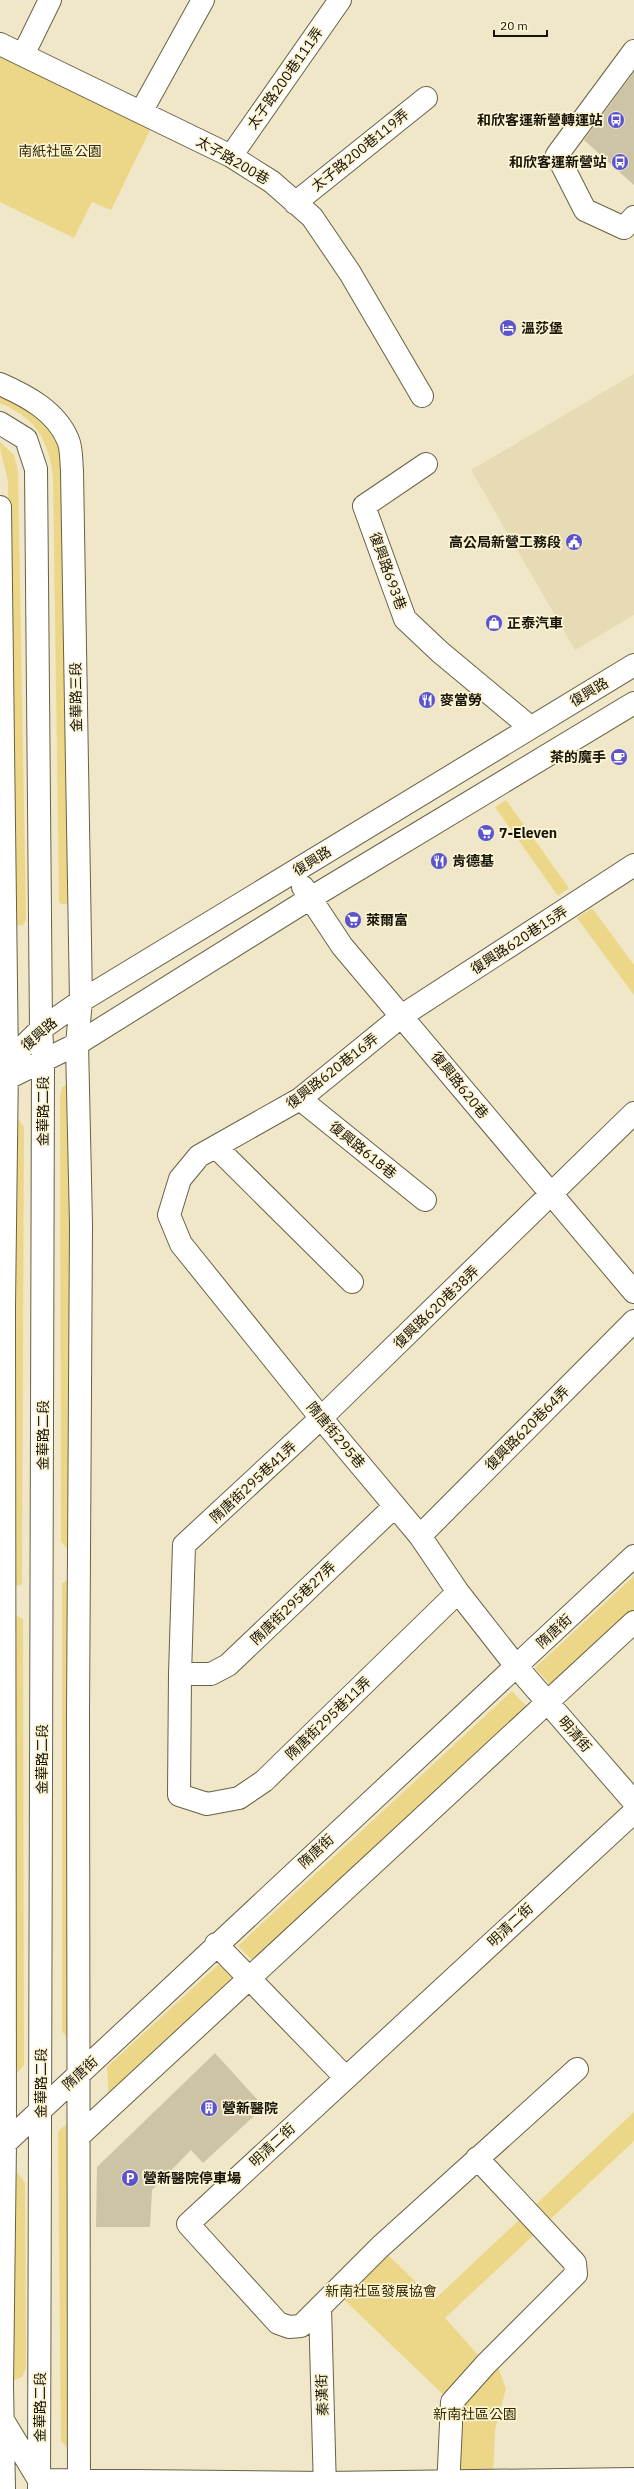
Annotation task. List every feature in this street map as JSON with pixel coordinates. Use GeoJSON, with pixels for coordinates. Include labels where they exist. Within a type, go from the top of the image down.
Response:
{"type":"FeatureCollection","features":[{"type":"Feature","properties":{"kind":"street"},"geometry":{"type":"LineString","coordinates":[[23,55],[50,0]]}},
{"type":"Feature","properties":{"kind":"street"},"geometry":{"type":"LineString","coordinates":[[141,112],[203,0]]}},
{"type":"Feature","properties":{"kind":"street","name":"太子路200巷111弄"},"geometry":{"type":"LineString","coordinates":[[231,156],[340,0]]}},
{"type":"Feature","properties":{"kind":"street","name":"太子路200巷"},"geometry":{"type":"LineString","coordinates":[[0,44],[231,156],[272,182],[312,217],[350,273],[422,396]]}},
{"type":"Feature","properties":{"kind":"street"},"geometry":{"type":"LineString","coordinates":[[634,51],[557,155],[586,210],[624,228],[634,217]]}},
{"type":"Feature","properties":{"kind":"street","name":"太子路200巷119弄"},"geometry":{"type":"LineString","coordinates":[[295,203],[426,98]]}},
{"type":"Feature","properties":{"kind":"street","name":"金華路三段"},"geometry":{"type":"LineString","coordinates":[[0,384],[41,406],[56,422],[68,441],[72,471],[81,1001],[77,1044]]}},
{"type":"Feature","properties":{"kind":"street"},"geometry":{"type":"LineString","coordinates":[[0,423],[26,439],[36,469],[41,1029]]}},
{"type":"Feature","properties":{"kind":"street","name":"復興路693巷"},"geometry":{"type":"LineString","coordinates":[[426,464],[364,506],[405,619],[440,652],[530,727]]}},
{"type":"Feature","properties":{"kind":"street"},"geometry":{"type":"LineString","coordinates":[[0,507],[3,970],[2,2419],[4,2489]]}},
{"type":"Feature","properties":{"kind":"street","name":"復興路"},"geometry":{"type":"LineString","coordinates":[[3,1074],[41,1029],[81,1001],[634,665]]}},
{"type":"Feature","properties":{"kind":"street","name":"復興路"},"geometry":{"type":"LineString","coordinates":[[3,1074],[43,1060],[77,1044],[309,899],[634,703]]}},
{"type":"Feature","properties":{"kind":"street","name":"復興路620巷15弄"},"geometry":{"type":"LineString","coordinates":[[403,1016],[634,865]]}},
{"type":"Feature","properties":{"kind":"street","name":"復興路620巷"},"geometry":{"type":"LineString","coordinates":[[294,872],[309,899],[342,946],[403,1016],[551,1195],[634,1292]]}},
{"type":"Feature","properties":{"kind":"street","name":"復興路620巷16弄"},"geometry":{"type":"LineString","coordinates":[[173,1200],[180,1179],[199,1156],[300,1100],[403,1016]]}},
{"type":"Feature","properties":{"kind":"street","name":"金華路二段"},"geometry":{"type":"LineString","coordinates":[[39,2485],[43,1060],[41,1029]]}},
{"type":"Feature","properties":{"kind":"street"},"geometry":{"type":"LineString","coordinates":[[77,1044],[81,1225],[78,2075],[80,2486]]}},
{"type":"Feature","properties":{"kind":"street","name":"復興路618巷"},"geometry":{"type":"LineString","coordinates":[[300,1100],[425,1200]]}},
{"type":"Feature","properties":{"kind":"street","name":"復興路620巷38弄"},"geometry":{"type":"LineString","coordinates":[[321,1418],[634,1113]]}},
{"type":"Feature","properties":{"kind":"street"},"geometry":{"type":"LineString","coordinates":[[216,1147],[352,1282]]}},
{"type":"Feature","properties":{"kind":"street","name":"隋唐街295巷"},"geometry":{"type":"LineString","coordinates":[[173,1200],[169,1216],[181,1244],[321,1418],[420,1536],[458,1592],[516,1666]]}},
{"type":"Feature","properties":{"kind":"street","name":"復興路620巷64弄"},"geometry":{"type":"LineString","coordinates":[[420,1536],[634,1321]]}},
{"type":"Feature","properties":{"kind":"street","name":"隋唐街295巷41弄"},"geometry":{"type":"LineString","coordinates":[[180,1674],[184,1545],[321,1418]]}},
{"type":"Feature","properties":{"kind":"street","name":"隋唐街295巷27弄"},"geometry":{"type":"LineString","coordinates":[[180,1674],[211,1674],[228,1665],[395,1506]]}},
{"type":"Feature","properties":{"kind":"street","name":"隋唐街"},"geometry":{"type":"LineString","coordinates":[[3,2146],[216,1944],[634,1556]]}},
{"type":"Feature","properties":{"kind":"street","name":"隋唐街295巷11弄"},"geometry":{"type":"LineString","coordinates":[[180,1674],[179,1795],[207,1804],[239,1798],[264,1781],[458,1592]]}},
{"type":"Feature","properties":{"kind":"street"},"geometry":{"type":"LineString","coordinates":[[79,2136],[634,1622]]}},
{"type":"Feature","properties":{"kind":"street","name":"明清街"},"geometry":{"type":"LineString","coordinates":[[516,1666],[634,1802]]}},
{"type":"Feature","properties":{"kind":"street","name":"明清二街"},"geometry":{"type":"LineString","coordinates":[[577,2069],[380,2247],[301,2326],[289,2327],[278,2323],[188,2224],[345,2076],[634,1812]]}},
{"type":"Feature","properties":{"kind":"street"},"geometry":{"type":"LineString","coordinates":[[216,1944],[345,2076]]}},
{"type":"Feature","properties":{"kind":"street"},"geometry":{"type":"LineString","coordinates":[[448,2485],[452,2402],[486,2364],[576,2274],[575,2263],[477,2158]]}},
{"type":"Feature","properties":{"kind":"street","name":"秦漢街"},"geometry":{"type":"LineString","coordinates":[[320,2307],[325,2486]]}},
{"type":"Feature","properties":{"kind":"street"},"geometry":{"type":"LineString","coordinates":[[2,2419],[39,2485],[448,2485],[634,2479]]}},
{"type":"Feature","properties":{"kind":"shaded area","name":"高公局新營工務段"},"geometry":{"type":"Polygon","coordinates":[[[634,374],[634,615],[575,650],[471,470],[634,374]]]}},
{"type":"Feature","properties":{"kind":"green space","name":"南紙社區公園"},"geometry":{"type":"Polygon","coordinates":[[[0,55],[151,128],[111,210],[92,202],[74,238],[0,202],[0,55]]]}},
{"type":"Feature","properties":{"kind":"green space"},"geometry":{"type":"Polygon","coordinates":[[[0,389],[28,404],[64,448],[71,904],[61,904],[59,901],[53,475],[47,450],[38,431],[23,416],[0,403],[0,389]]]}},
{"type":"Feature","properties":{"kind":"green space"},"geometry":{"type":"Polygon","coordinates":[[[0,442],[14,455],[18,472],[26,919],[23,925],[12,926],[8,483],[0,442]]]}},
{"type":"Feature","properties":{"kind":"green space"},"geometry":{"type":"Polygon","coordinates":[[[506,800],[569,888],[558,896],[495,807],[506,800]]]}},
{"type":"Feature","properties":{"kind":"green space"},"geometry":{"type":"Polygon","coordinates":[[[592,908],[634,965],[634,995],[577,918],[592,908]]]}},
{"type":"Feature","properties":{"kind":"green space"},"geometry":{"type":"Polygon","coordinates":[[[68,1083],[71,1084],[69,1548],[66,1548],[61,1541],[60,1097],[62,1087],[68,1083]]]}},
{"type":"Feature","properties":{"kind":"green space"},"geometry":{"type":"Polygon","coordinates":[[[19,1120],[24,1127],[22,1581],[21,1585],[13,1586],[13,1122],[19,1120]]]}},
{"type":"Feature","properties":{"kind":"green space"},"geometry":{"type":"Polygon","coordinates":[[[634,1576],[634,1613],[554,1689],[535,1668],[634,1576]]]}},
{"type":"Feature","properties":{"kind":"green space"},"geometry":{"type":"Polygon","coordinates":[[[69,1579],[69,2038],[67,2038],[62,2031],[62,1583],[69,1579]]]}},
{"type":"Feature","properties":{"kind":"green space"},"geometry":{"type":"Polygon","coordinates":[[[15,1615],[23,1619],[24,2065],[18,2072],[14,2073],[15,1615]]]}},
{"type":"Feature","properties":{"kind":"green space"},"geometry":{"type":"Polygon","coordinates":[[[512,1691],[530,1710],[257,1965],[238,1946],[512,1691]]]}},
{"type":"Feature","properties":{"kind":"green space"},"geometry":{"type":"Polygon","coordinates":[[[219,1964],[237,1982],[109,2103],[107,2067],[219,1964]]]}},
{"type":"Feature","properties":{"kind":"green space"},"geometry":{"type":"Polygon","coordinates":[[[634,2112],[634,2141],[445,2318],[486,2364],[494,2356],[506,2389],[495,2430],[493,2480],[448,2481],[451,2402],[335,2291],[380,2247],[434,2300],[634,2112]]]}},
{"type":"Feature","properties":{"kind":"green space"},"geometry":{"type":"Polygon","coordinates":[[[65,2125],[70,2128],[70,2447],[66,2447],[61,2441],[58,2132],[65,2125]]]}},
{"type":"Feature","properties":{"kind":"green space"},"geometry":{"type":"Polygon","coordinates":[[[18,2173],[25,2183],[26,2368],[22,2377],[15,2380],[11,2377],[14,2174],[18,2173]]]}},
{"type":"Feature","properties":{"kind":"building"},"geometry":{"type":"Polygon","coordinates":[[[634,72],[634,185],[584,140],[634,72]]]}},
{"type":"Feature","properties":{"kind":"building"},"geometry":{"type":"Polygon","coordinates":[[[215,2053],[264,2107],[203,2163],[191,2150],[152,2190],[150,2227],[96,2227],[97,2167],[215,2053]]]}},
{"type":"Feature","properties":{"kind":"place","name":"和欣客運新營轉運站"},"geometry":{"type":"Point","coordinates":[616,120]}},
{"type":"Feature","properties":{"kind":"place","name":"和欣客運新營站"},"geometry":{"type":"Point","coordinates":[620,162]}},
{"type":"Feature","properties":{"kind":"place","name":"溫莎堡"},"geometry":{"type":"Point","coordinates":[508,328]}},
{"type":"Feature","properties":{"kind":"place","name":"高公局新營工務段"},"geometry":{"type":"Point","coordinates":[574,542]}},
{"type":"Feature","properties":{"kind":"place","name":"正泰汽車"},"geometry":{"type":"Point","coordinates":[494,623]}},
{"type":"Feature","properties":{"kind":"place","name":"麥當勞"},"geometry":{"type":"Point","coordinates":[427,700]}},
{"type":"Feature","properties":{"kind":"place","name":"茶的魔手"},"geometry":{"type":"Point","coordinates":[619,757]}},
{"type":"Feature","properties":{"kind":"place","name":"7-Eleven"},"geometry":{"type":"Point","coordinates":[486,833]}},
{"type":"Feature","properties":{"kind":"place","name":"肯德基"},"geometry":{"type":"Point","coordinates":[439,861]}},
{"type":"Feature","properties":{"kind":"place","name":"萊爾富"},"geometry":{"type":"Point","coordinates":[353,920]}},
{"type":"Feature","properties":{"kind":"place","name":"營新醫院"},"geometry":{"type":"Point","coordinates":[209,2108]}},
{"type":"Feature","properties":{"kind":"place","name":"營新醫院停車場"},"geometry":{"type":"Point","coordinates":[130,2178]}},
{"type":"Feature","properties":{"kind":"park label","name":"新南社區發展協會"},"geometry":{"type":"Point","coordinates":[381,2291]}},
{"type":"Feature","properties":{"kind":"park label","name":"新南社區公園"},"geometry":{"type":"Point","coordinates":[475,2414]}}]}
